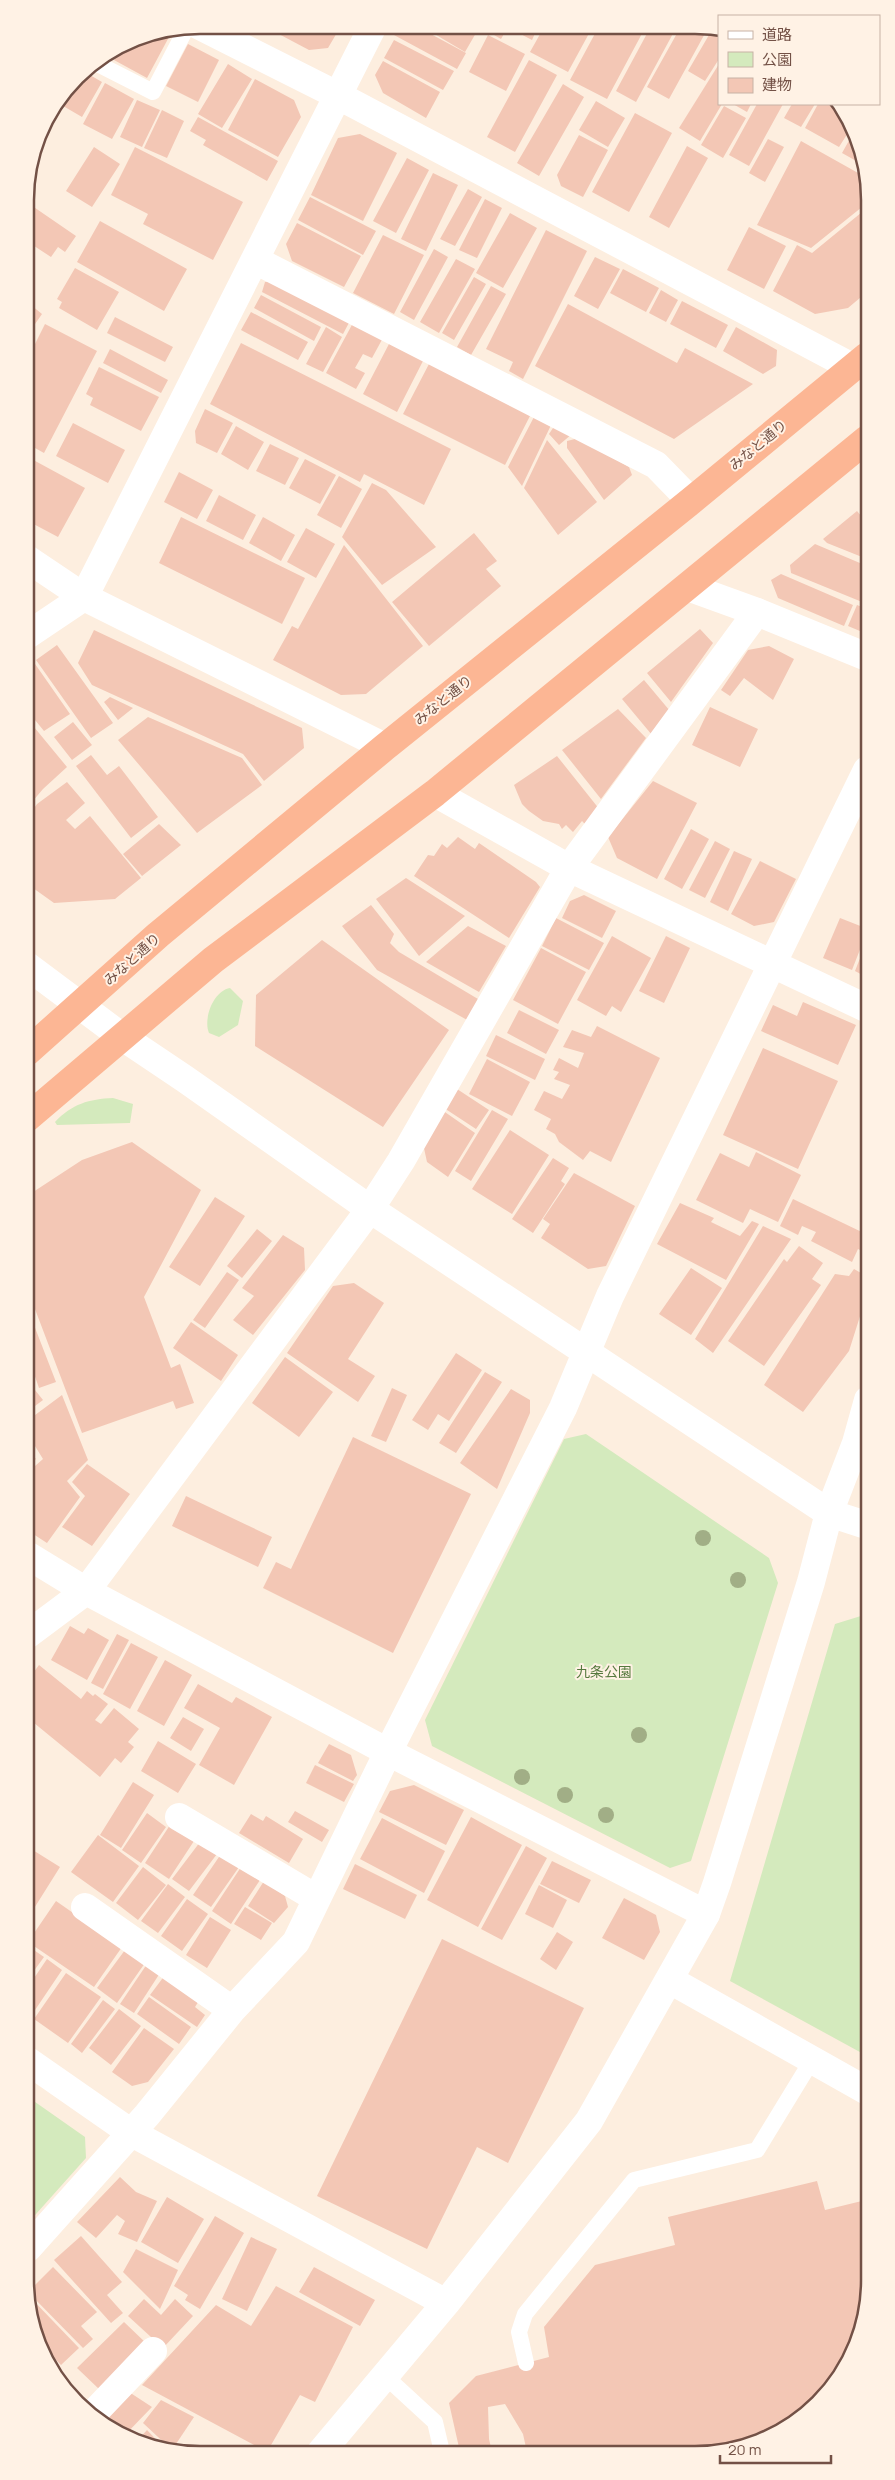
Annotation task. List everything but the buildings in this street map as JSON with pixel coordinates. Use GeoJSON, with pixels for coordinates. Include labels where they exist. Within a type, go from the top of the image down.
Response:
{"type":"FeatureCollection","features":[{"type":"Feature","properties":{"kind":"highway","name":"みなと通り"},"geometry":{"type":"LineString","coordinates":[[34,1046],[158,935],[385,747],[691,501],[859,362]]}},
{"type":"Feature","properties":{"kind":"highway"},"geometry":{"type":"LineString","coordinates":[[34,1112],[121,1036],[213,960],[435,793],[861,444]]}},
{"type":"Feature","properties":{"kind":"street"},"geometry":{"type":"LineString","coordinates":[[216,34],[859,362]]}},
{"type":"Feature","properties":{"kind":"street"},"geometry":{"type":"LineString","coordinates":[[34,631],[84,597],[369,34]]}},
{"type":"Feature","properties":{"kind":"street"},"geometry":{"type":"LineString","coordinates":[[255,260],[656,465],[691,501]]}},
{"type":"Feature","properties":{"kind":"street"},"geometry":{"type":"LineString","coordinates":[[34,563],[84,597],[385,747]]}},
{"type":"Feature","properties":{"kind":"street"},"geometry":{"type":"LineString","coordinates":[[688,587],[757,612],[861,655]]}},
{"type":"Feature","properties":{"kind":"street"},"geometry":{"type":"LineString","coordinates":[[34,1630],[86,1591],[370,1210],[401,1161],[569,868],[757,612]]}},
{"type":"Feature","properties":{"kind":"street"},"geometry":{"type":"LineString","coordinates":[[34,2241],[147,2115],[232,2010],[296,1942],[388,1752],[563,1408],[610,1296],[861,785]]}},
{"type":"Feature","properties":{"kind":"street"},"geometry":{"type":"LineString","coordinates":[[435,793],[569,868],[861,1007]]}},
{"type":"Feature","properties":{"kind":"street"},"geometry":{"type":"LineString","coordinates":[[34,971],[121,1036],[370,1210],[829,1513],[861,1524]]}},
{"type":"Feature","properties":{"kind":"street"},"geometry":{"type":"LineString","coordinates":[[326,2446],[446,2303],[589,2121],[706,1914],[811,1582],[829,1513],[861,1425]]}},
{"type":"Feature","properties":{"kind":"street"},"geometry":{"type":"LineString","coordinates":[[34,1559],[86,1591],[388,1752],[706,1914]]}},
{"type":"Feature","properties":{"kind":"street"},"geometry":{"type":"LineString","coordinates":[[179,1817],[316,1898]]}},
{"type":"Feature","properties":{"kind":"street"},"geometry":{"type":"LineString","coordinates":[[85,1907],[232,2010]]}},
{"type":"Feature","properties":{"kind":"street"},"geometry":{"type":"LineString","coordinates":[[670,1980],[861,2088]]}},
{"type":"Feature","properties":{"kind":"street"},"geometry":{"type":"LineString","coordinates":[[34,2065],[130,2132],[446,2303]]}},
{"type":"Feature","properties":{"kind":"street"},"geometry":{"type":"LineString","coordinates":[[96,2411],[153,2351]]}},
{"type":"Feature","properties":{"kind":"lane"},"geometry":{"type":"LineString","coordinates":[[102,66],[153,92],[183,35]]}},
{"type":"Feature","properties":{"kind":"lane"},"geometry":{"type":"LineString","coordinates":[[526,2363],[519,2332],[525,2314],[634,2180],[757,2150],[812,2060]]}},
{"type":"Feature","properties":{"kind":"lane"},"geometry":{"type":"LineString","coordinates":[[385,2376],[436,2422],[441,2446]]}},
{"type":"Feature","properties":{"kind":"green space"},"geometry":{"type":"Polygon","coordinates":[[[230,988],[243,1001],[238,1025],[219,1037],[209,1033],[207,1020],[214,1000],[224,990],[230,988]]]}},
{"type":"Feature","properties":{"kind":"green space"},"geometry":{"type":"Polygon","coordinates":[[[113,1098],[133,1104],[130,1123],[57,1125],[55,1122],[68,1111],[81,1104],[113,1098]]]}},
{"type":"Feature","properties":{"kind":"green space","name":"九条公園"},"geometry":{"type":"Polygon","coordinates":[[[586,1434],[769,1558],[778,1583],[691,1861],[670,1868],[432,1746],[425,1720],[564,1439],[586,1434]]]}},
{"type":"Feature","properties":{"kind":"green space"},"geometry":{"type":"Polygon","coordinates":[[[861,1616],[861,2053],[730,1981],[835,1624],[861,1616]]]}},
{"type":"Feature","properties":{"kind":"green space"},"geometry":{"type":"Polygon","coordinates":[[[34,2101],[85,2137],[86,2158],[34,2216],[34,2101]]]}}]}
